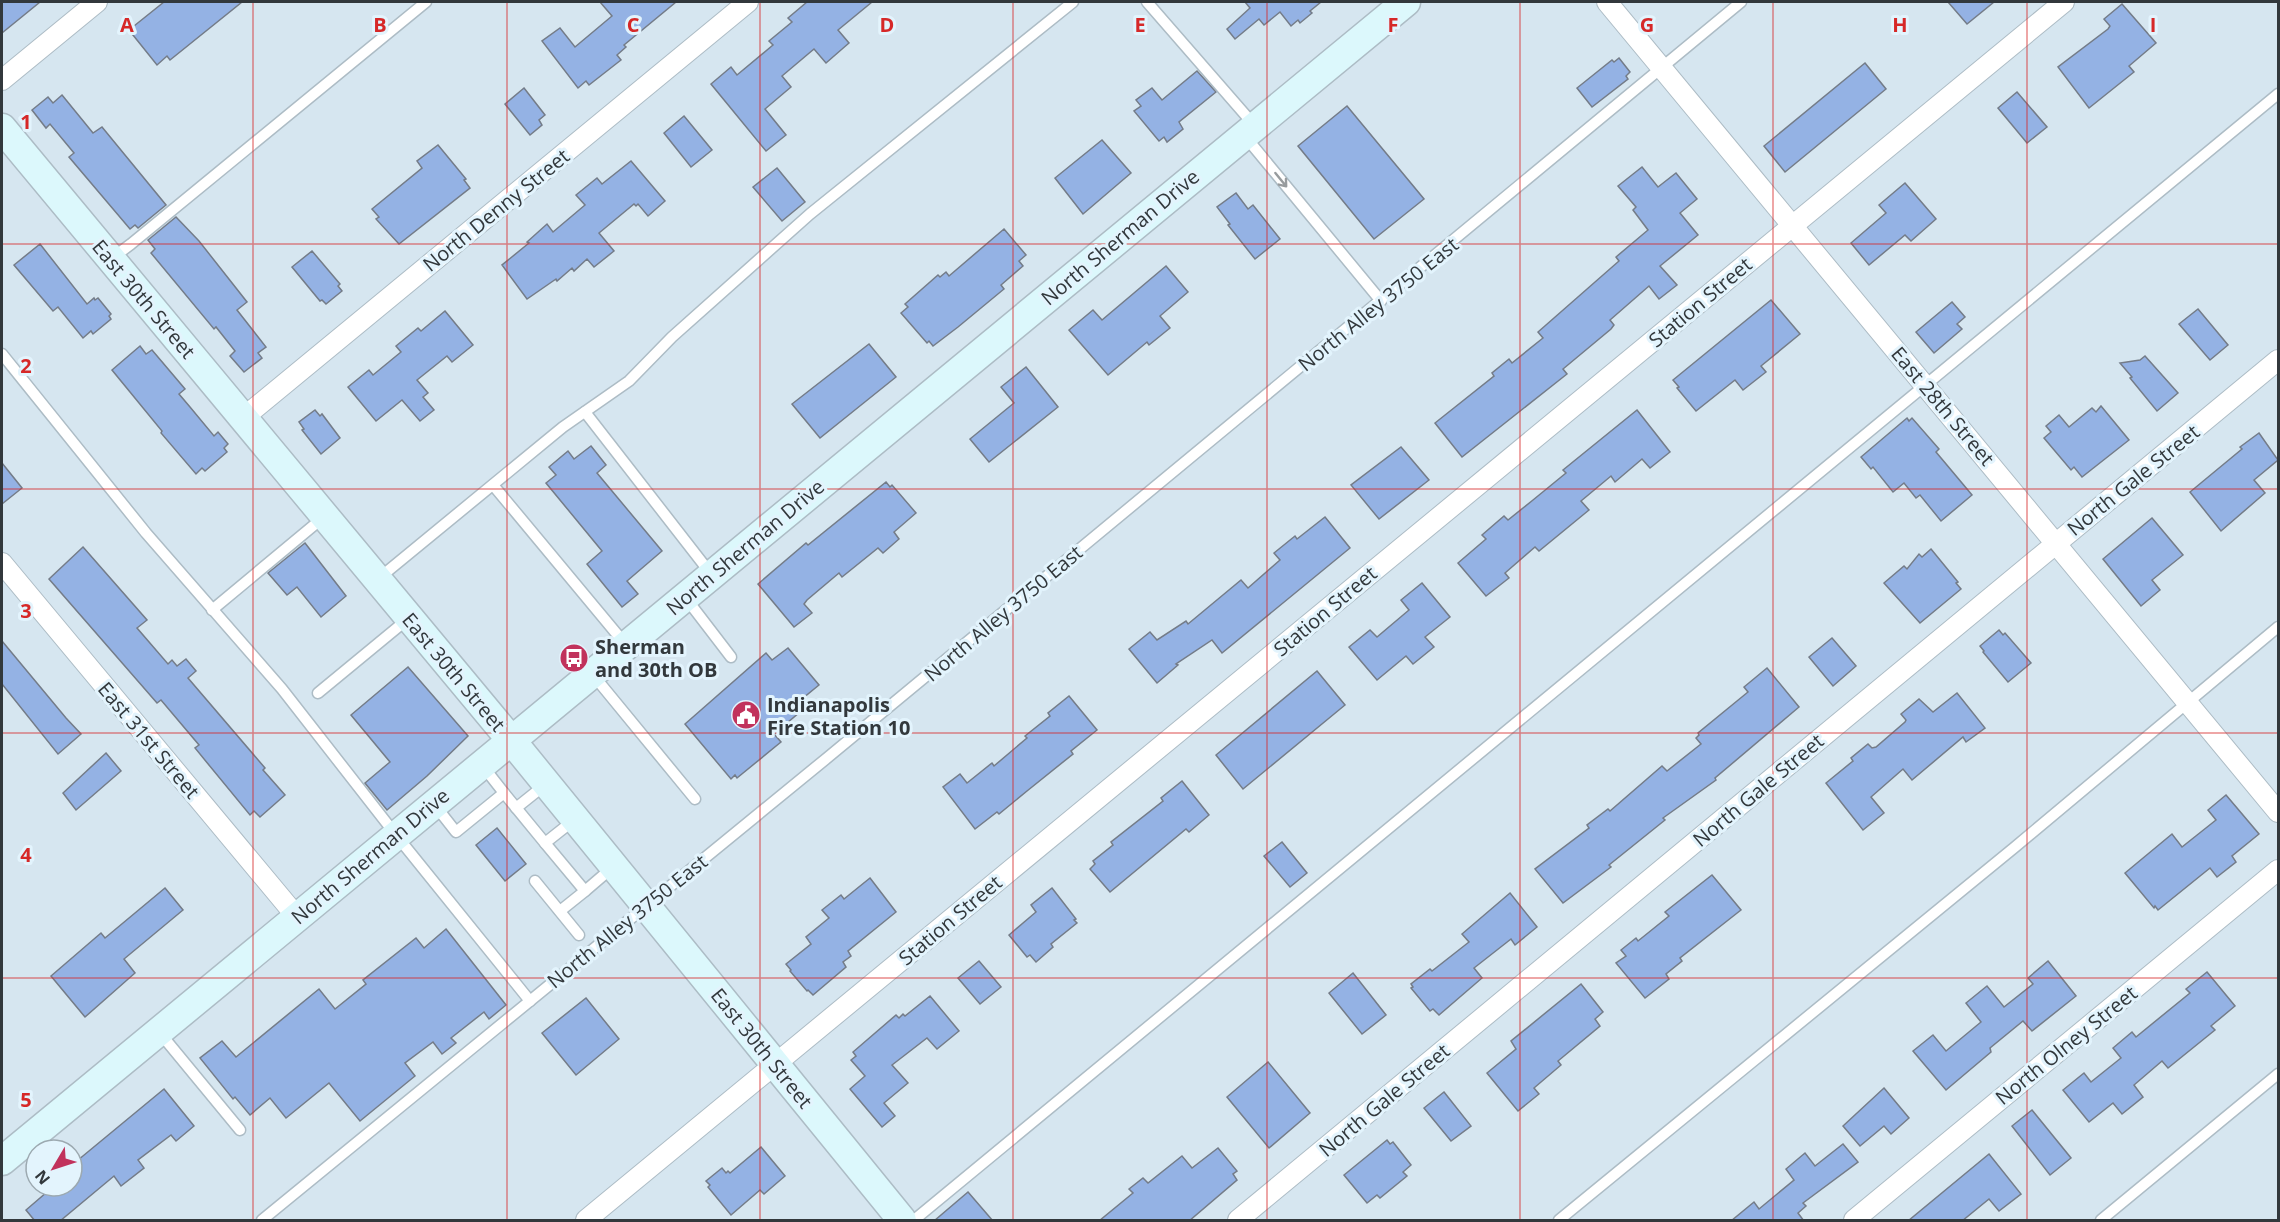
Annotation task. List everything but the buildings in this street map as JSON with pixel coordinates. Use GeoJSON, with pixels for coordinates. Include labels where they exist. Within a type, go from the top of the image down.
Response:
{"type":"FeatureCollection","features":[{"type":"Feature","properties":{"kind":"main road","name":"North Sherman Drive"},"geometry":{"type":"LineString","coordinates":[[2,1161],[1406,2]]}},
{"type":"Feature","properties":{"kind":"main road","name":"East 30th Street"},"geometry":{"type":"LineString","coordinates":[[2,128],[326,515],[902,1221]]}},
{"type":"Feature","properties":{"kind":"street"},"geometry":{"type":"LineString","coordinates":[[2,80],[97,2]]}},
{"type":"Feature","properties":{"kind":"street","name":"North Denny Street"},"geometry":{"type":"LineString","coordinates":[[243,418],[748,2]]}},
{"type":"Feature","properties":{"kind":"street","name":"East 28th Street"},"geometry":{"type":"LineString","coordinates":[[1607,2],[2057,542],[2278,812]]}},
{"type":"Feature","properties":{"kind":"street","name":"Station Street"},"geometry":{"type":"LineString","coordinates":[[586,1221],[2064,2]]}},
{"type":"Feature","properties":{"kind":"street","name":"North Gale Street"},"geometry":{"type":"LineString","coordinates":[[1238,1221],[2278,360]]}},
{"type":"Feature","properties":{"kind":"street","name":"East 31st Street"},"geometry":{"type":"LineString","coordinates":[[2,563],[297,917]]}},
{"type":"Feature","properties":{"kind":"street","name":"North Olney Street"},"geometry":{"type":"LineString","coordinates":[[1854,1221],[2278,870]]}},
{"type":"Feature","properties":{"kind":"lane"},"geometry":{"type":"LineString","coordinates":[[110,259],[426,2]]}},
{"type":"Feature","properties":{"kind":"lane"},"geometry":{"type":"LineString","coordinates":[[378,579],[563,427],[629,381],[672,337],[810,214],[1073,2]]}},
{"type":"Feature","properties":{"kind":"lane"},"geometry":{"type":"LineString","coordinates":[[1147,2],[1381,301]]}},
{"type":"Feature","properties":{"kind":"lane","name":"North Alley 3750 East"},"geometry":{"type":"LineString","coordinates":[[262,1221],[1741,2]]}},
{"type":"Feature","properties":{"kind":"lane"},"geometry":{"type":"LineString","coordinates":[[914,1221],[2278,94]]}},
{"type":"Feature","properties":{"kind":"lane"},"geometry":{"type":"LineString","coordinates":[[2,354],[146,533],[282,688],[396,835],[530,1001]]}},
{"type":"Feature","properties":{"kind":"lane"},"geometry":{"type":"LineString","coordinates":[[585,412],[712,574]]}},
{"type":"Feature","properties":{"kind":"lane"},"geometry":{"type":"LineString","coordinates":[[493,485],[626,645]]}},
{"type":"Feature","properties":{"kind":"lane"},"geometry":{"type":"LineString","coordinates":[[212,610],[326,515]]}},
{"type":"Feature","properties":{"kind":"lane"},"geometry":{"type":"LineString","coordinates":[[685,597],[731,657]]}},
{"type":"Feature","properties":{"kind":"lane"},"geometry":{"type":"LineString","coordinates":[[318,693],[409,618]]}},
{"type":"Feature","properties":{"kind":"lane"},"geometry":{"type":"LineString","coordinates":[[1559,1221],[2015,847],[2278,627]]}},
{"type":"Feature","properties":{"kind":"lane"},"geometry":{"type":"LineString","coordinates":[[592,673],[695,799]]}},
{"type":"Feature","properties":{"kind":"lane"},"geometry":{"type":"LineString","coordinates":[[481,764],[585,891]]}},
{"type":"Feature","properties":{"kind":"lane"},"geometry":{"type":"LineString","coordinates":[[516,808],[546,784]]}},
{"type":"Feature","properties":{"kind":"lane"},"geometry":{"type":"LineString","coordinates":[[433,804],[456,832],[504,793]]}},
{"type":"Feature","properties":{"kind":"lane"},"geometry":{"type":"LineString","coordinates":[[544,843],[574,820]]}},
{"type":"Feature","properties":{"kind":"lane"},"geometry":{"type":"LineString","coordinates":[[560,911],[614,867]]}},
{"type":"Feature","properties":{"kind":"lane"},"geometry":{"type":"LineString","coordinates":[[535,881],[579,936]]}},
{"type":"Feature","properties":{"kind":"lane"},"geometry":{"type":"LineString","coordinates":[[159,1031],[240,1130]]}},
{"type":"Feature","properties":{"kind":"lane"},"geometry":{"type":"LineString","coordinates":[[2102,1221],[2278,1074]]}},
{"type":"Feature","properties":{"kind":"place","name":"Sherman and 30th OB"},"geometry":{"type":"Point","coordinates":[574,658]}},
{"type":"Feature","properties":{"kind":"place","name":"Indianapolis Fire Station 10"},"geometry":{"type":"Point","coordinates":[746,715]}}]}
